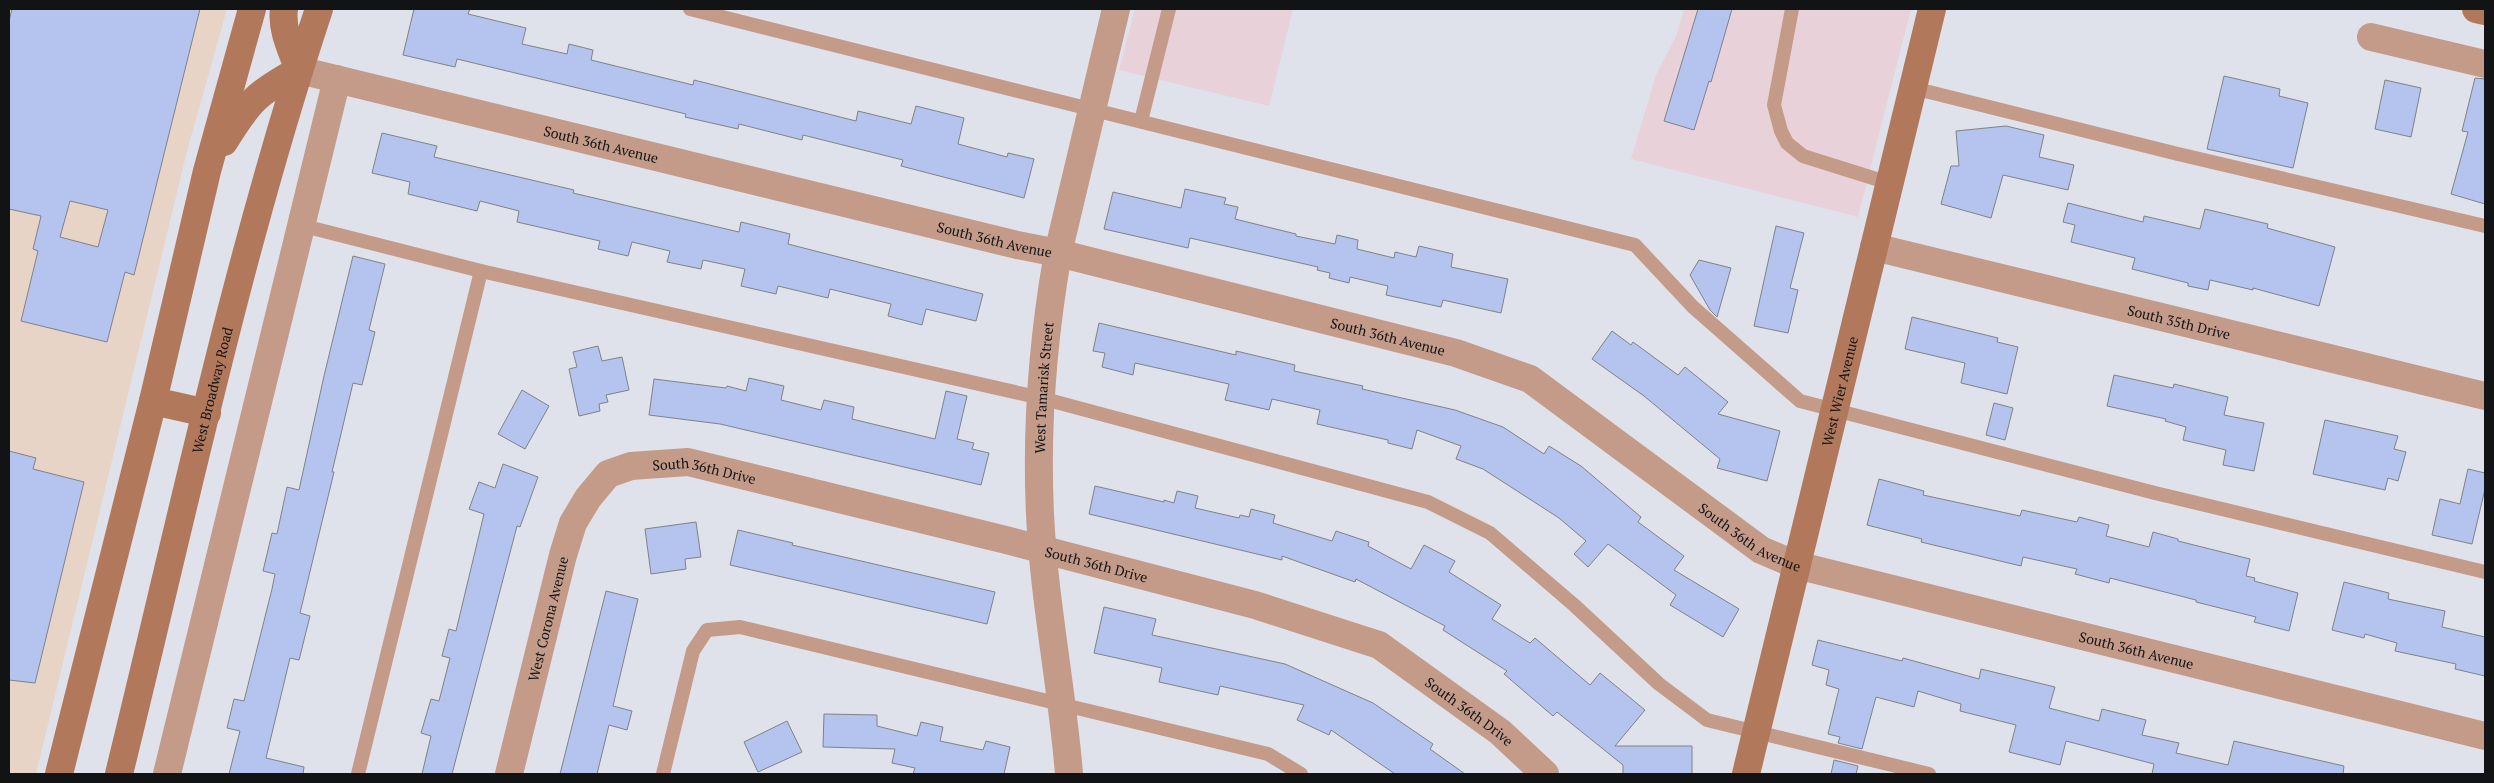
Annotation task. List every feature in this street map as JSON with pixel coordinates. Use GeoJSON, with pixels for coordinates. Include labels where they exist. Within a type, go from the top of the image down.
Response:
{"type":"FeatureCollection","features":[{"type":"Feature","properties":{"kind":"main road"},"geometry":{"type":"LineString","coordinates":[[59,774],[153,401],[207,171],[252,9]]}},
{"type":"Feature","properties":{"kind":"main road"},"geometry":{"type":"LineString","coordinates":[[207,171],[250,102],[266,89],[299,70],[286,37],[283,17],[284,9]]}},
{"type":"Feature","properties":{"kind":"main road","name":"West Broadway Road"},"geometry":{"type":"LineString","coordinates":[[119,774],[249,242],[299,70],[319,9]]}},
{"type":"Feature","properties":{"kind":"main road","name":"West Wier Avenue"},"geometry":{"type":"LineString","coordinates":[[1746,774],[1932,9]]}},
{"type":"Feature","properties":{"kind":"main road"},"geometry":{"type":"LineString","coordinates":[[2476,9],[2485,11]]}},
{"type":"Feature","properties":{"kind":"main road"},"geometry":{"type":"LineString","coordinates":[[153,401],[207,413]]}},
{"type":"Feature","properties":{"kind":"street","name":"West Tamarisk Street"},"geometry":{"type":"LineString","coordinates":[[1069,774],[1043,550],[1040,504],[1041,398],[1052,288],[1058,253],[1116,9]]}},
{"type":"Feature","properties":{"kind":"street"},"geometry":{"type":"LineString","coordinates":[[2371,37],[2485,64]]}},
{"type":"Feature","properties":{"kind":"street","name":"South 36th Avenue"},"geometry":{"type":"LineString","coordinates":[[299,70],[1016,245],[1058,253],[1456,354],[1530,379],[1761,550],[1796,565],[2485,736]]}},
{"type":"Feature","properties":{"kind":"street"},"geometry":{"type":"LineString","coordinates":[[167,774],[337,79]]}},
{"type":"Feature","properties":{"kind":"street","name":"South 35th Drive"},"geometry":{"type":"LineString","coordinates":[[1874,247],[2485,396]]}},
{"type":"Feature","properties":{"kind":"street","name":"South 36th Drive"},"geometry":{"type":"LineString","coordinates":[[608,474],[631,466],[688,462],[1043,550],[1254,605],[1379,645],[1500,732],[1545,774]]}},
{"type":"Feature","properties":{"kind":"street","name":"West Corona Avenue"},"geometry":{"type":"LineString","coordinates":[[509,774],[573,523],[588,498],[608,474]]}},
{"type":"Feature","properties":{"kind":"lane"},"geometry":{"type":"LineString","coordinates":[[690,9],[1635,245],[1692,307],[1800,401],[2155,493],[2485,572]]}},
{"type":"Feature","properties":{"kind":"lane"},"geometry":{"type":"LineString","coordinates":[[1142,121],[1169,9]]}},
{"type":"Feature","properties":{"kind":"lane"},"geometry":{"type":"LineString","coordinates":[[1792,9],[1774,105],[1781,131],[1788,143],[1803,156],[1890,183]]}},
{"type":"Feature","properties":{"kind":"lane"},"geometry":{"type":"LineString","coordinates":[[1913,88],[2485,226]]}},
{"type":"Feature","properties":{"kind":"lane"},"geometry":{"type":"LineString","coordinates":[[300,225],[481,271],[1041,398],[1428,502],[1490,533],[1574,605],[1659,684],[1708,720],[1929,774]]}},
{"type":"Feature","properties":{"kind":"lane"},"geometry":{"type":"LineString","coordinates":[[358,774],[481,271]]}},
{"type":"Feature","properties":{"kind":"lane"},"geometry":{"type":"LineString","coordinates":[[664,774],[693,651],[707,630],[740,627],[1268,754],[1301,774]]}},
{"type":"Feature","properties":{"kind":"shaded area"},"geometry":{"type":"Polygon","coordinates":[[[9,9],[227,9],[187,151],[36,774],[9,774],[9,9]]]}},
{"type":"Feature","properties":{"kind":"shaded area"},"geometry":{"type":"Polygon","coordinates":[[[1135,9],[1293,9],[1269,106],[1119,70],[1135,9]]]}},
{"type":"Feature","properties":{"kind":"shaded area"},"geometry":{"type":"Polygon","coordinates":[[[1684,9],[1911,9],[1858,217],[1631,159],[1656,75],[1676,36],[1684,9]]]}},
{"type":"Feature","properties":{"kind":"building"},"geometry":{"type":"Polygon","coordinates":[[[12,9],[200,9],[134,275],[125,272],[107,342],[21,321],[38,251],[33,249],[41,216],[9,209],[9,21],[12,9]],[[70,201],[60,237],[98,247],[108,210],[70,201]]]}},
{"type":"Feature","properties":{"kind":"building"},"geometry":{"type":"Polygon","coordinates":[[[414,9],[470,9],[468,14],[526,28],[522,44],[567,54],[569,44],[593,50],[591,60],[693,85],[694,80],[856,121],[858,111],[911,124],[916,106],[964,118],[958,144],[1007,157],[1008,153],[1034,159],[1024,198],[901,166],[903,160],[803,135],[802,140],[739,124],[738,129],[685,117],[686,114],[457,59],[455,67],[403,55],[414,9]]]}},
{"type":"Feature","properties":{"kind":"building"},"geometry":{"type":"Polygon","coordinates":[[[1698,9],[1732,9],[1711,82],[1709,81],[1694,130],[1664,121],[1698,9]]]}},
{"type":"Feature","properties":{"kind":"building"},"geometry":{"type":"Polygon","coordinates":[[[2224,76],[2280,89],[2279,96],[2308,103],[2293,168],[2207,149],[2224,76]]]}},
{"type":"Feature","properties":{"kind":"building"},"geometry":{"type":"Polygon","coordinates":[[[2475,78],[2485,79],[2485,204],[2451,194],[2468,132],[2462,131],[2475,78]]]}},
{"type":"Feature","properties":{"kind":"building"},"geometry":{"type":"Polygon","coordinates":[[[2385,80],[2421,88],[2411,137],[2375,129],[2385,80]]]}},
{"type":"Feature","properties":{"kind":"building"},"geometry":{"type":"Polygon","coordinates":[[[2006,126],[2044,135],[2039,157],[2074,165],[2068,190],[2003,175],[1991,218],[1941,204],[1951,166],[1959,166],[1956,131],[2006,126]]]}},
{"type":"Feature","properties":{"kind":"building"},"geometry":{"type":"Polygon","coordinates":[[[382,133],[437,146],[434,157],[574,190],[573,193],[739,232],[741,222],[790,234],[788,244],[983,294],[976,321],[926,309],[922,325],[888,316],[891,304],[830,289],[828,298],[778,286],[776,294],[741,286],[745,269],[703,260],[701,269],[667,262],[670,251],[632,242],[628,256],[598,249],[600,241],[517,222],[519,211],[480,201],[477,211],[408,194],[410,182],[372,173],[382,133]]]}},
{"type":"Feature","properties":{"kind":"building"},"geometry":{"type":"Polygon","coordinates":[[[1185,189],[1226,198],[1224,204],[1238,207],[1235,219],[1296,234],[1296,236],[1335,244],[1337,235],[1358,240],[1357,249],[1394,258],[1395,252],[1416,257],[1419,246],[1453,254],[1451,267],[1508,279],[1501,313],[1443,300],[1441,307],[1386,295],[1388,286],[1350,277],[1349,283],[1329,278],[1330,273],[1317,270],[1318,267],[1190,238],[1188,248],[1104,229],[1113,192],[1181,208],[1185,189]]]}},
{"type":"Feature","properties":{"kind":"building"},"geometry":{"type":"Polygon","coordinates":[[[2068,203],[2143,222],[2144,216],[2200,229],[2205,209],[2268,224],[2267,228],[2335,247],[2319,306],[2253,288],[2253,290],[2210,280],[2208,290],[2132,269],[2135,258],[2071,242],[2075,225],[2063,222],[2068,203]]]}},
{"type":"Feature","properties":{"kind":"building"},"geometry":{"type":"Polygon","coordinates":[[[1776,226],[1804,233],[1790,288],[1798,290],[1788,333],[1754,326],[1776,226]]]}},
{"type":"Feature","properties":{"kind":"building"},"geometry":{"type":"Polygon","coordinates":[[[353,256],[385,264],[369,330],[375,332],[362,385],[353,383],[300,613],[310,616],[299,660],[290,658],[266,758],[304,767],[303,774],[229,774],[240,731],[227,728],[234,699],[244,701],[275,574],[263,571],[272,533],[277,534],[287,487],[299,490],[353,256]]]}},
{"type":"Feature","properties":{"kind":"building"},"geometry":{"type":"Polygon","coordinates":[[[1699,260],[1731,268],[1717,317],[1710,310],[1690,275],[1699,260]]]}},
{"type":"Feature","properties":{"kind":"building"},"geometry":{"type":"Polygon","coordinates":[[[1912,317],[1998,338],[1997,342],[2018,347],[2007,394],[1961,383],[1965,363],[1905,349],[1912,317]]]}},
{"type":"Feature","properties":{"kind":"building"},"geometry":{"type":"Polygon","coordinates":[[[1099,323],[1236,355],[1236,351],[1295,365],[1294,371],[1363,386],[1362,389],[1455,410],[1503,427],[1544,454],[1549,446],[1581,466],[1641,517],[1638,522],[1684,556],[1674,570],[1739,609],[1723,637],[1670,605],[1676,595],[1608,544],[1588,567],[1574,554],[1586,541],[1559,518],[1483,469],[1456,459],[1461,446],[1417,430],[1412,449],[1388,443],[1388,440],[1317,424],[1320,410],[1272,399],[1269,410],[1225,400],[1229,384],[1135,363],[1133,375],[1102,367],[1105,353],[1093,351],[1099,323]]]}},
{"type":"Feature","properties":{"kind":"building"},"geometry":{"type":"Polygon","coordinates":[[[1612,331],[1631,345],[1633,342],[1678,375],[1685,367],[1728,402],[1718,414],[1780,431],[1767,481],[1717,468],[1720,459],[1644,396],[1592,359],[1612,331]]]}},
{"type":"Feature","properties":{"kind":"building"},"geometry":{"type":"Polygon","coordinates":[[[598,346],[602,361],[622,357],[629,390],[606,395],[608,402],[599,404],[600,411],[579,416],[569,369],[577,367],[573,352],[598,346]]]}},
{"type":"Feature","properties":{"kind":"building"},"geometry":{"type":"Polygon","coordinates":[[[2114,375],[2173,388],[2174,384],[2228,397],[2224,415],[2264,423],[2254,471],[2223,465],[2226,450],[2183,440],[2186,427],[2165,421],[2166,419],[2107,406],[2114,375]]]}},
{"type":"Feature","properties":{"kind":"building"},"geometry":{"type":"Polygon","coordinates":[[[749,378],[784,386],[781,400],[821,410],[824,400],[854,407],[852,419],[935,439],[946,391],[967,396],[957,439],[974,443],[972,449],[989,453],[981,485],[720,424],[649,415],[654,379],[726,388],[727,386],[746,391],[749,378]]]}},
{"type":"Feature","properties":{"kind":"building"},"geometry":{"type":"Polygon","coordinates":[[[522,390],[549,406],[525,449],[498,434],[522,390]]]}},
{"type":"Feature","properties":{"kind":"building"},"geometry":{"type":"Polygon","coordinates":[[[1994,403],[2013,408],[2005,440],[1986,435],[1994,403]]]}},
{"type":"Feature","properties":{"kind":"building"},"geometry":{"type":"Polygon","coordinates":[[[2325,420],[2398,436],[2394,449],[2406,452],[2398,481],[2388,478],[2385,490],[2313,474],[2325,420]]]}},
{"type":"Feature","properties":{"kind":"building"},"geometry":{"type":"Polygon","coordinates":[[[9,451],[36,458],[33,469],[84,482],[35,683],[9,680],[9,451]]]}},
{"type":"Feature","properties":{"kind":"building"},"geometry":{"type":"Polygon","coordinates":[[[503,464],[538,477],[520,527],[517,526],[452,774],[422,774],[431,736],[421,733],[431,699],[439,701],[450,658],[442,656],[449,629],[456,631],[484,514],[469,509],[479,482],[495,488],[503,464]]]}},
{"type":"Feature","properties":{"kind":"building"},"geometry":{"type":"Polygon","coordinates":[[[2468,469],[2485,473],[2485,489],[2472,544],[2432,535],[2440,499],[2460,504],[2468,469]]]}},
{"type":"Feature","properties":{"kind":"building"},"geometry":{"type":"Polygon","coordinates":[[[1879,479],[1924,491],[1923,495],[2020,516],[2022,510],[2077,522],[2079,517],[2109,525],[2106,536],[2149,547],[2153,532],[2178,539],[2178,541],[2250,559],[2246,576],[2255,578],[2254,581],[2298,593],[2289,631],[2254,622],[2256,617],[2196,602],[2196,600],[2110,578],[2109,583],[2075,574],[2077,569],[2023,557],[2021,566],[1921,542],[1922,539],[1867,525],[1879,479]]]}},
{"type":"Feature","properties":{"kind":"building"},"geometry":{"type":"Polygon","coordinates":[[[1095,486],[1174,503],[1177,491],[1198,496],[1195,508],[1239,518],[1240,515],[1249,517],[1251,509],[1275,515],[1273,523],[1332,541],[1336,531],[1369,542],[1368,546],[1411,569],[1424,545],[1455,561],[1449,572],[1501,605],[1492,619],[1530,643],[1535,638],[1590,685],[1600,673],[1645,710],[1615,746],[1692,746],[1692,774],[1623,774],[1623,765],[1557,712],[1553,716],[1504,674],[1507,671],[1443,630],[1445,626],[1356,579],[1355,582],[1282,556],[1282,560],[1089,514],[1095,486]]]}},
{"type":"Feature","properties":{"kind":"building"},"geometry":{"type":"Polygon","coordinates":[[[696,522],[701,557],[685,559],[686,569],[651,574],[645,529],[696,522]]]}},
{"type":"Feature","properties":{"kind":"building"},"geometry":{"type":"Polygon","coordinates":[[[738,530],[793,543],[792,545],[995,592],[987,624],[730,565],[738,530]]]}},
{"type":"Feature","properties":{"kind":"building"},"geometry":{"type":"Polygon","coordinates":[[[2344,582],[2389,593],[2388,599],[2445,611],[2442,627],[2485,637],[2485,676],[2455,669],[2456,664],[2395,651],[2397,643],[2365,634],[2364,638],[2332,630],[2344,582]]]}},
{"type":"Feature","properties":{"kind":"building"},"geometry":{"type":"Polygon","coordinates":[[[606,591],[638,599],[613,706],[632,711],[627,730],[609,725],[597,774],[560,774],[606,591]]]}},
{"type":"Feature","properties":{"kind":"building"},"geometry":{"type":"Polygon","coordinates":[[[1104,607],[1156,619],[1152,635],[1285,664],[1373,703],[1433,744],[1430,749],[1465,774],[1395,774],[1331,730],[1329,735],[1297,720],[1304,705],[1220,686],[1218,695],[1159,682],[1162,668],[1094,653],[1104,607]]]}},
{"type":"Feature","properties":{"kind":"building"},"geometry":{"type":"Polygon","coordinates":[[[1818,640],[1902,661],[1903,658],[1979,679],[1981,669],[2055,687],[2049,708],[2099,721],[2102,709],[2146,720],[2142,735],[2179,743],[2176,753],[2228,765],[2234,741],[2344,766],[2343,774],[2152,774],[2154,764],[2066,741],[2060,765],[2009,752],[2016,725],[1960,711],[1961,704],[1918,691],[1914,707],[1876,697],[1862,749],[1838,743],[1840,737],[1828,734],[1839,689],[1826,685],[1829,670],[1812,665],[1818,640]]]}},
{"type":"Feature","properties":{"kind":"building"},"geometry":{"type":"Polygon","coordinates":[[[824,714],[877,715],[877,726],[917,736],[921,722],[943,727],[940,741],[983,750],[986,741],[1010,747],[1004,774],[913,774],[915,768],[892,763],[895,749],[823,747],[824,714]]]}},
{"type":"Feature","properties":{"kind":"building"},"geometry":{"type":"Polygon","coordinates":[[[787,721],[802,752],[758,772],[744,742],[787,721]]]}},
{"type":"Feature","properties":{"kind":"building"},"geometry":{"type":"Polygon","coordinates":[[[1834,760],[1858,766],[1856,774],[1831,774],[1834,760]]]}}]}
